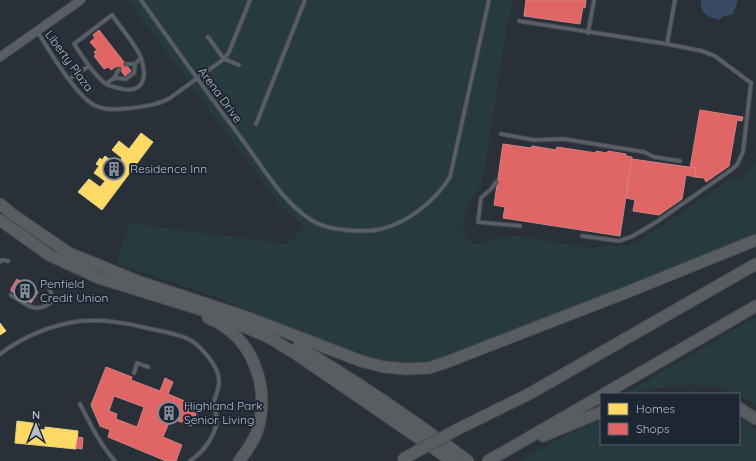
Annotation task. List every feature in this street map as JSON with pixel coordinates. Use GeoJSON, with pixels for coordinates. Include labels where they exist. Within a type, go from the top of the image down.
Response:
{"type":"FeatureCollection","features":[{"type":"Feature","properties":{"kind":"highway"},"geometry":{"type":"LineString","coordinates":[[0,204],[12,214],[69,253],[151,290],[226,328],[249,353],[259,378],[262,396],[262,412],[256,433],[246,452],[239,461]]}},
{"type":"Feature","properties":{"kind":"highway"},"geometry":{"type":"LineString","coordinates":[[0,220],[49,256],[99,278],[151,290],[246,317],[362,361],[384,367],[406,369],[429,368],[447,362],[756,240]]}},
{"type":"Feature","properties":{"kind":"highway"},"geometry":{"type":"LineString","coordinates":[[401,460],[458,429],[529,394],[756,264]]}},
{"type":"Feature","properties":{"kind":"highway"},"geometry":{"type":"LineString","coordinates":[[151,290],[270,338],[293,352],[452,461]]}},
{"type":"Feature","properties":{"kind":"highway"},"geometry":{"type":"LineString","coordinates":[[151,290],[221,312],[278,336],[340,371],[426,430],[468,461]]}},
{"type":"Feature","properties":{"kind":"highway"},"geometry":{"type":"LineString","coordinates":[[606,393],[756,306]]}},
{"type":"Feature","properties":{"kind":"highway"},"geometry":{"type":"LineString","coordinates":[[494,458],[600,397]]}},
{"type":"Feature","properties":{"kind":"highway"},"geometry":{"type":"LineString","coordinates":[[740,409],[756,419]]}},
{"type":"Feature","properties":{"kind":"highway"},"geometry":{"type":"LineString","coordinates":[[494,458],[600,412]]}},
{"type":"Feature","properties":{"kind":"main road"},"geometry":{"type":"LineString","coordinates":[[0,56],[37,32],[81,0]]}},
{"type":"Feature","properties":{"kind":"lane","name":"Arena Drive"},"geometry":{"type":"LineString","coordinates":[[141,0],[197,79],[286,199],[312,220],[324,226],[339,230],[360,231],[381,229],[398,223],[414,214],[439,192],[450,177],[454,165],[489,0]]}},
{"type":"Feature","properties":{"kind":"lane"},"geometry":{"type":"LineString","coordinates":[[224,59],[229,52],[250,0]]}},
{"type":"Feature","properties":{"kind":"lane"},"geometry":{"type":"LineString","coordinates":[[256,124],[305,0]]}},
{"type":"Feature","properties":{"kind":"lane"},"geometry":{"type":"LineString","coordinates":[[588,32],[594,0]]}},
{"type":"Feature","properties":{"kind":"lane"},"geometry":{"type":"LineString","coordinates":[[667,44],[675,0]]}},
{"type":"Feature","properties":{"kind":"lane"},"geometry":{"type":"LineString","coordinates":[[112,15],[141,58],[144,72],[143,79],[139,87],[124,89],[106,84],[89,66],[74,44],[112,15]]}},
{"type":"Feature","properties":{"kind":"lane"},"geometry":{"type":"LineString","coordinates":[[519,21],[667,44],[702,51],[715,56],[751,83]]}},
{"type":"Feature","properties":{"kind":"lane","name":"Liberty Plaza"},"geometry":{"type":"LineString","coordinates":[[37,32],[69,79],[87,101],[95,105],[116,110],[158,104],[170,98],[224,59]]}},
{"type":"Feature","properties":{"kind":"lane"},"geometry":{"type":"LineString","coordinates":[[208,37],[224,59],[239,65]]}},
{"type":"Feature","properties":{"kind":"lane"},"geometry":{"type":"LineString","coordinates":[[114,78],[126,79],[134,73],[135,64],[141,58]]}},
{"type":"Feature","properties":{"kind":"lane"},"geometry":{"type":"LineString","coordinates":[[126,64],[135,64]]}},
{"type":"Feature","properties":{"kind":"lane"},"geometry":{"type":"LineString","coordinates":[[69,79],[89,66]]}},
{"type":"Feature","properties":{"kind":"lane"},"geometry":{"type":"LineString","coordinates":[[106,84],[114,78],[119,69]]}},
{"type":"Feature","properties":{"kind":"lane"},"geometry":{"type":"LineString","coordinates":[[751,83],[756,81]]}},
{"type":"Feature","properties":{"kind":"lane"},"geometry":{"type":"LineString","coordinates":[[582,236],[619,241],[633,236],[658,221],[737,165],[743,152],[751,83]]}},
{"type":"Feature","properties":{"kind":"lane"},"geometry":{"type":"LineString","coordinates":[[501,134],[534,140],[564,139],[644,152],[654,157],[680,161]]}},
{"type":"Feature","properties":{"kind":"lane"},"geometry":{"type":"LineString","coordinates":[[496,182],[481,198],[478,222],[520,226]]}},
{"type":"Feature","properties":{"kind":"lane"},"geometry":{"type":"LineString","coordinates":[[0,262],[2,260],[8,261]]}},
{"type":"Feature","properties":{"kind":"lane"},"geometry":{"type":"LineString","coordinates":[[11,295],[34,308],[40,309],[51,302],[51,292],[46,284]]}},
{"type":"Feature","properties":{"kind":"lane"},"geometry":{"type":"LineString","coordinates":[[0,354],[20,340],[49,327],[82,321],[97,320],[120,322],[179,336],[193,341],[209,358],[219,376],[219,383],[212,406],[217,413],[215,428],[206,448],[190,461]]}},
{"type":"Feature","properties":{"kind":"lane"},"geometry":{"type":"LineString","coordinates":[[134,373],[137,363],[148,366]]}},
{"type":"Feature","properties":{"kind":"lane"},"geometry":{"type":"LineString","coordinates":[[80,404],[93,429],[115,461]]}},
{"type":"Feature","properties":{"kind":"green space"},"geometry":{"type":"Polygon","coordinates":[[[128,0],[513,0],[508,21],[482,185],[470,200],[465,213],[463,227],[464,234],[467,239],[473,243],[479,244],[486,243],[490,239],[518,236],[590,248],[610,245],[629,246],[639,241],[733,177],[743,180],[756,160],[756,234],[443,359],[401,363],[359,355],[216,297],[116,264],[129,223],[287,244],[305,227],[280,205],[128,0]]]}},
{"type":"Feature","properties":{"kind":"green space"},"geometry":{"type":"Polygon","coordinates":[[[756,317],[756,405],[740,396],[740,393],[734,393],[709,386],[674,386],[635,393],[626,393],[756,317]]]}},
{"type":"Feature","properties":{"kind":"green space"},"geometry":{"type":"Polygon","coordinates":[[[740,416],[756,430],[756,461],[519,461],[570,433],[600,420],[600,445],[740,445],[740,416]]]}},
{"type":"Feature","properties":{"kind":"water"},"geometry":{"type":"Polygon","coordinates":[[[701,0],[738,0],[733,14],[724,16],[719,20],[705,14],[702,8],[701,0]]]}},
{"type":"Feature","properties":{"kind":"building: Homes","name":"Residence Inn"},"geometry":{"type":"Polygon","coordinates":[[[141,133],[153,142],[102,210],[78,192],[89,179],[100,187],[105,181],[94,173],[99,166],[96,164],[100,158],[102,160],[105,156],[117,165],[122,158],[112,150],[119,141],[129,149],[141,133]]]}},
{"type":"Feature","properties":{"kind":"building: Homes"},"geometry":{"type":"Polygon","coordinates":[[[0,323],[6,331],[0,335],[0,323]]]}},
{"type":"Feature","properties":{"kind":"building: Homes"},"geometry":{"type":"Polygon","coordinates":[[[17,421],[39,424],[38,429],[45,430],[45,427],[78,431],[76,449],[15,443],[17,421]]]}},
{"type":"Feature","properties":{"kind":"building: Shops"},"geometry":{"type":"Polygon","coordinates":[[[526,0],[586,0],[585,8],[583,7],[580,24],[524,16],[526,0]]]}},
{"type":"Feature","properties":{"kind":"building: Shops"},"geometry":{"type":"Polygon","coordinates":[[[99,30],[131,71],[125,76],[117,66],[111,70],[109,67],[104,69],[94,56],[96,55],[94,52],[97,50],[90,42],[95,38],[93,35],[99,30]]]}},
{"type":"Feature","properties":{"kind":"building: Shops"},"geometry":{"type":"Polygon","coordinates":[[[700,110],[743,117],[742,121],[737,120],[729,166],[706,182],[704,178],[695,177],[696,168],[690,168],[700,110]]]}},
{"type":"Feature","properties":{"kind":"building: Shops"},"geometry":{"type":"Polygon","coordinates":[[[503,144],[531,148],[532,146],[556,150],[557,147],[596,153],[596,151],[607,153],[608,151],[626,154],[626,156],[632,157],[620,236],[503,218],[505,207],[494,205],[503,144]]]}},
{"type":"Feature","properties":{"kind":"building: Shops"},"geometry":{"type":"Polygon","coordinates":[[[632,159],[696,168],[695,177],[686,175],[682,199],[659,215],[633,211],[635,200],[626,198],[632,159]]]}},
{"type":"Feature","properties":{"kind":"building: Shops","name":"Penfield Credit Union"},"geometry":{"type":"Polygon","coordinates":[[[17,279],[38,292],[31,303],[11,291],[17,279]]]}},
{"type":"Feature","properties":{"kind":"building: Shops","name":"Highland Park Senior Living"},"geometry":{"type":"Polygon","coordinates":[[[106,367],[132,377],[131,380],[160,391],[165,378],[173,382],[168,394],[199,407],[191,426],[171,418],[163,437],[182,445],[176,461],[166,461],[108,437],[110,430],[100,426],[91,405],[106,367]],[[114,396],[109,411],[117,414],[116,419],[137,427],[144,407],[114,396]]]}},
{"type":"Feature","properties":{"kind":"building: Shops"},"geometry":{"type":"Polygon","coordinates":[[[78,437],[83,438],[82,449],[76,448],[78,437]]]}},
{"type":"Feature","properties":{"kind":"place","name":"Residence Inn"},"geometry":{"type":"Point","coordinates":[114,169]}},
{"type":"Feature","properties":{"kind":"place","name":"Penfield Credit Union"},"geometry":{"type":"Point","coordinates":[25,291]}},
{"type":"Feature","properties":{"kind":"place","name":"Highland Park Senior Living"},"geometry":{"type":"Point","coordinates":[169,413]}}]}
